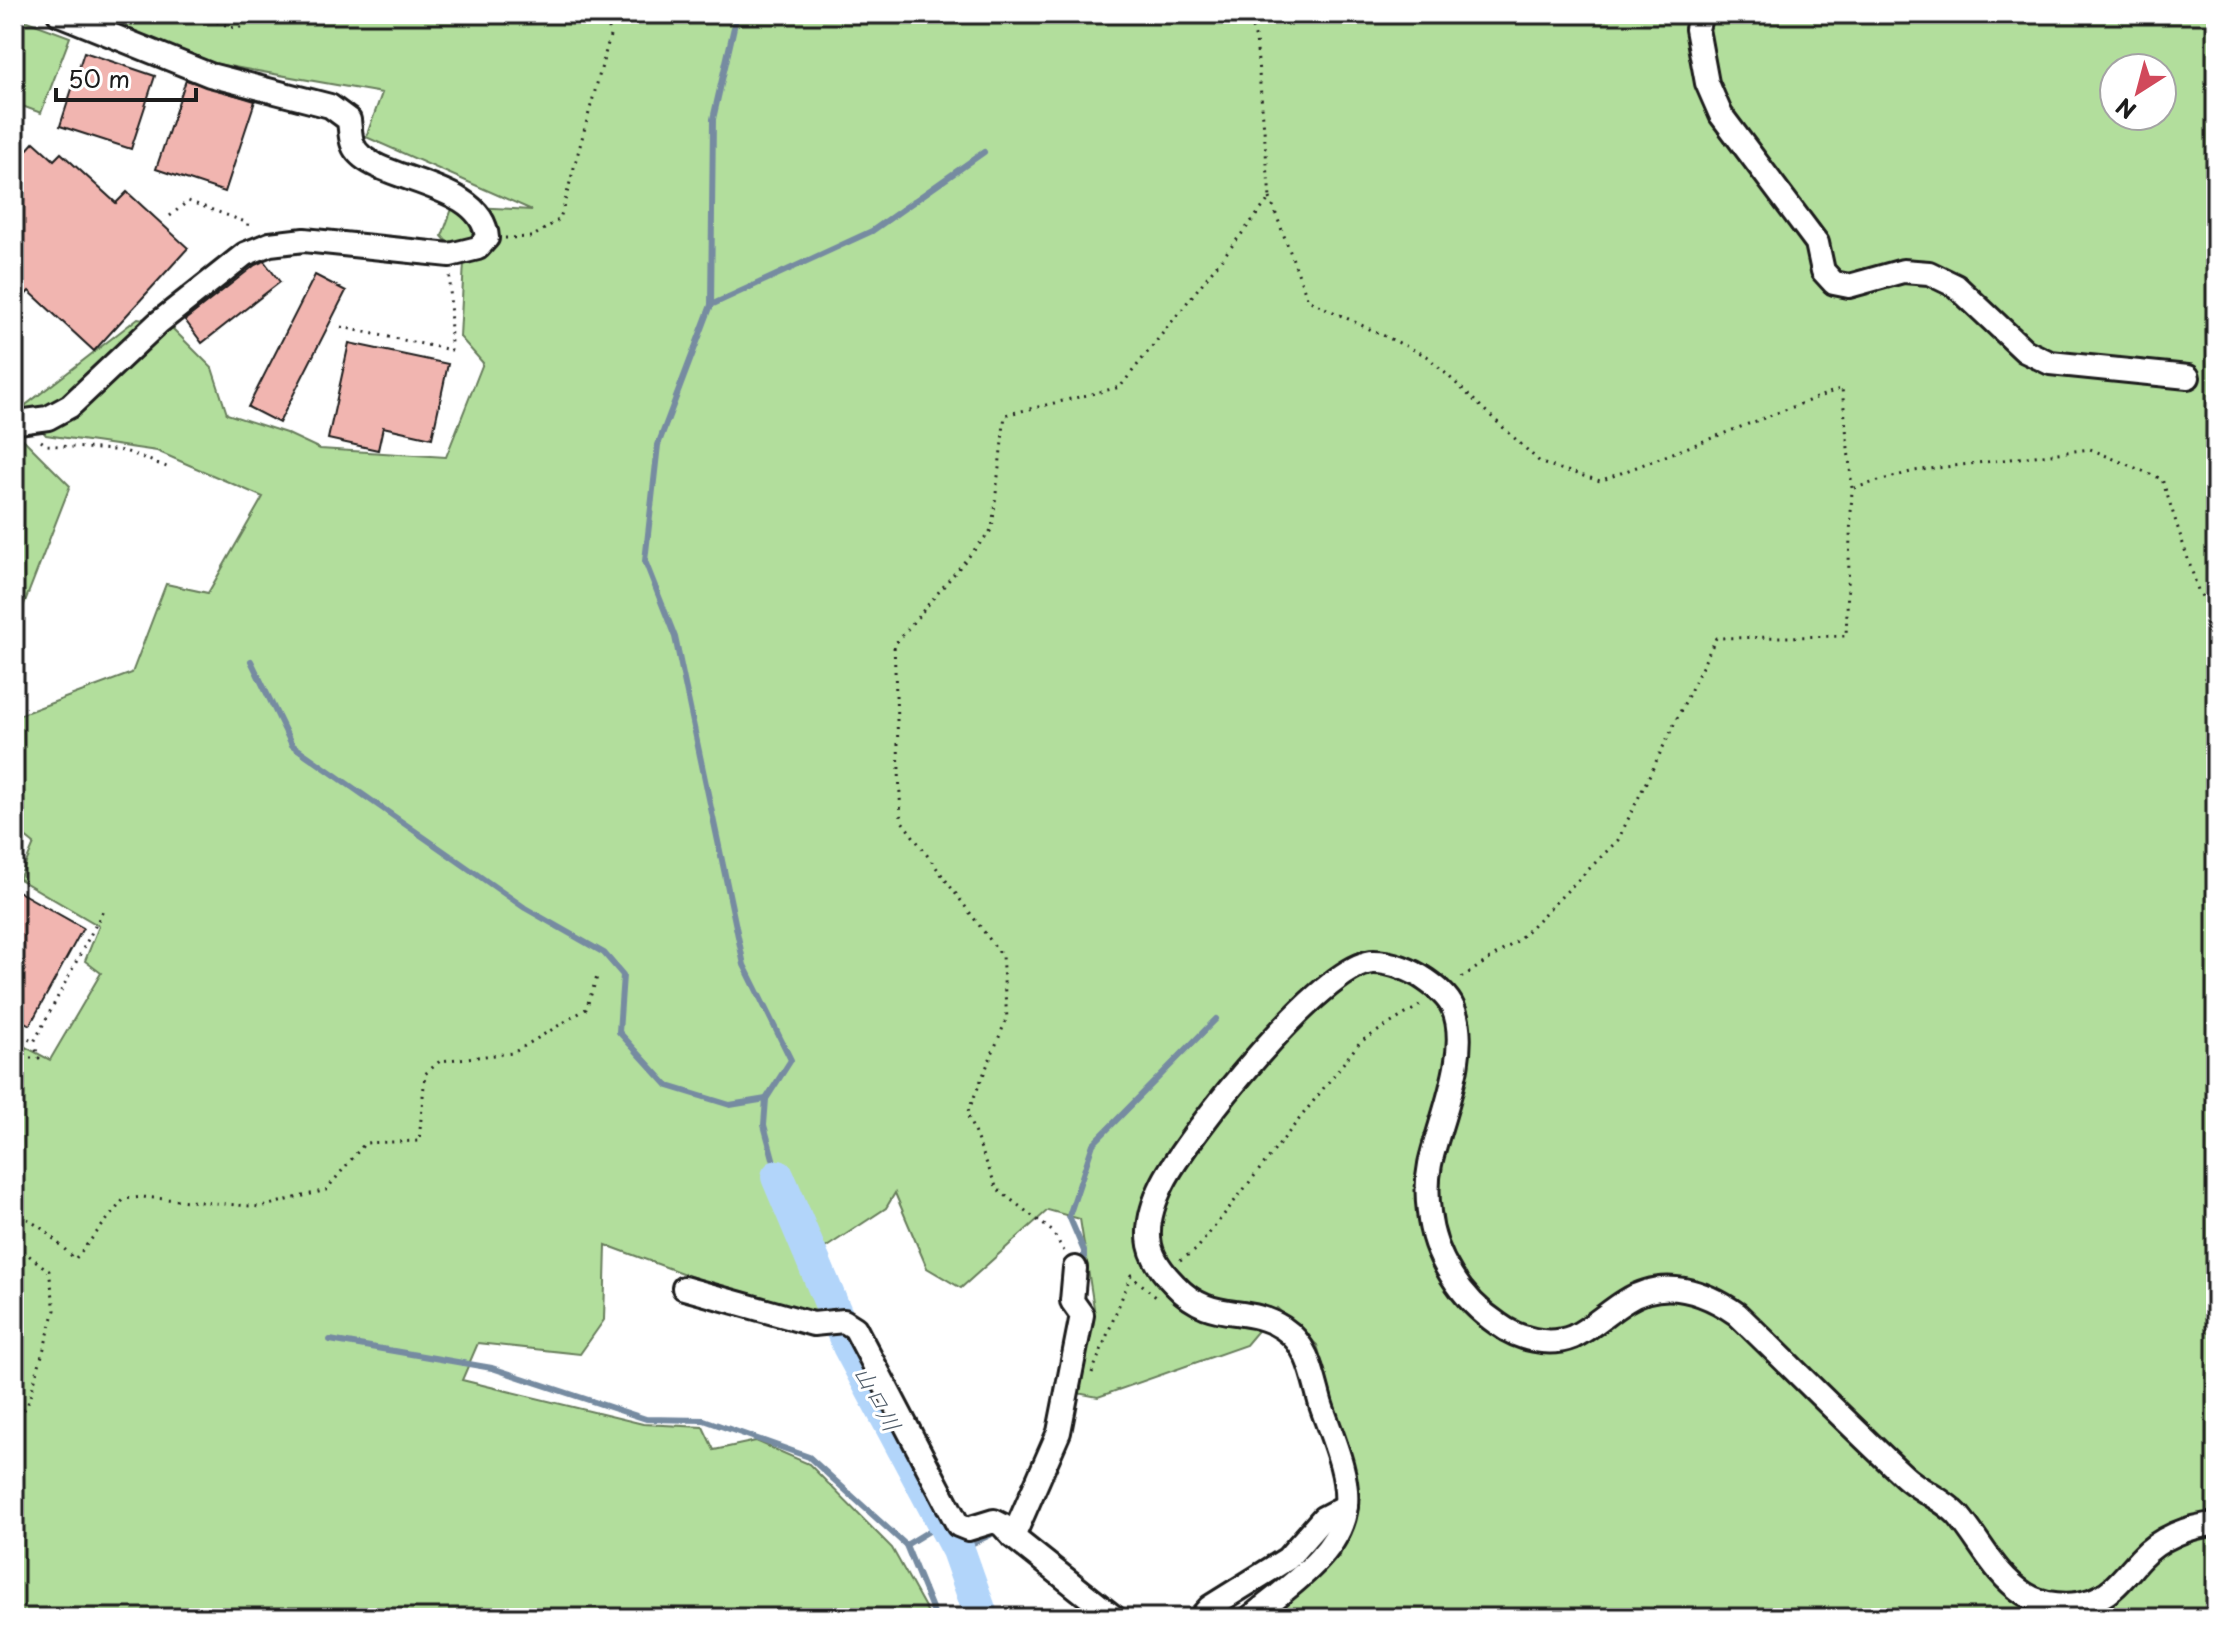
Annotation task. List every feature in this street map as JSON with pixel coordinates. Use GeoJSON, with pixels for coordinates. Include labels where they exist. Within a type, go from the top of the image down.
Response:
{"type":"FeatureCollection","features":[{"type":"Feature","properties":{"kind":"street"},"geometry":{"type":"LineString","coordinates":[[16,419],[48,418],[70,406],[158,323],[245,254],[270,244],[304,240],[450,255],[478,248],[487,238],[486,225],[462,199],[366,160],[353,147],[349,120],[330,106],[210,75],[59,14]]}},
{"type":"Feature","properties":{"kind":"street"},"geometry":{"type":"LineString","coordinates":[[1701,14],[1697,29],[1707,83],[1721,115],[1817,243],[1823,271],[1834,283],[1849,286],[1903,271],[1929,273],[1956,286],[2025,351],[2050,363],[2188,377]]}},
{"type":"Feature","properties":{"kind":"street"},"geometry":{"type":"LineString","coordinates":[[1250,1618],[1322,1556],[1339,1530],[1346,1506],[1344,1478],[1305,1351],[1285,1329],[1260,1317],[1208,1310],[1186,1297],[1162,1272],[1150,1244],[1150,1216],[1163,1183],[1194,1134],[1250,1066],[1327,984],[1357,965],[1374,962],[1398,966],[1422,977],[1442,992],[1454,1009],[1458,1032],[1456,1064],[1429,1169],[1429,1214],[1448,1271],[1463,1293],[1499,1326],[1524,1338],[1554,1341],[1574,1336],[1631,1298],[1650,1291],[1668,1287],[1693,1291],[1717,1300],[1737,1314],[1912,1483],[1957,1514],[1989,1561],[2008,1581],[2027,1596],[2046,1603],[2089,1602],[2109,1592],[2143,1555],[2170,1536],[2199,1525],[2216,1524]]}},
{"type":"Feature","properties":{"kind":"street"},"geometry":{"type":"LineString","coordinates":[[1013,1537],[1059,1432],[1082,1315],[1072,1301],[1075,1268]]}},
{"type":"Feature","properties":{"kind":"street"},"geometry":{"type":"LineString","coordinates":[[684,1288],[813,1324],[835,1322],[855,1328],[958,1525],[968,1529],[994,1521],[1002,1525],[1115,1618]]}},
{"type":"Feature","properties":{"kind":"street"},"geometry":{"type":"LineString","coordinates":[[1200,1618],[1210,1607],[1287,1559],[1323,1518],[1346,1506]]}},
{"type":"Feature","properties":{"kind":"path"},"geometry":{"type":"LineString","coordinates":[[194,14],[237,29],[262,14]]}},
{"type":"Feature","properties":{"kind":"path"},"geometry":{"type":"LineString","coordinates":[[487,238],[532,237],[560,219],[610,36],[607,14]]}},
{"type":"Feature","properties":{"kind":"path"},"geometry":{"type":"LineString","coordinates":[[1162,1272],[1196,1250],[1360,1042],[1517,941],[1618,840],[1716,638],[1846,636],[1852,488],[1842,388],[1600,481],[1541,463],[1427,356],[1308,300],[1270,198],[1256,39],[1247,14]]}},
{"type":"Feature","properties":{"kind":"path"},"geometry":{"type":"LineString","coordinates":[[1075,1268],[1052,1231],[997,1189],[967,1114],[1007,1018],[1002,956],[901,820],[894,645],[992,529],[1005,415],[1120,387],[1270,198]]}},
{"type":"Feature","properties":{"kind":"path"},"geometry":{"type":"LineString","coordinates":[[170,216],[188,201],[248,223],[245,254]]}},
{"type":"Feature","properties":{"kind":"path"},"geometry":{"type":"LineString","coordinates":[[341,327],[451,350],[450,255]]}},
{"type":"Feature","properties":{"kind":"path"},"geometry":{"type":"LineString","coordinates":[[16,419],[46,445],[125,451],[172,469]]}},
{"type":"Feature","properties":{"kind":"path"},"geometry":{"type":"LineString","coordinates":[[1852,488],[1914,471],[2090,449],[2162,479],[2198,590],[2216,619]]}},
{"type":"Feature","properties":{"kind":"path"},"geometry":{"type":"LineString","coordinates":[[14,1058],[39,1058],[34,1042],[104,909]]}},
{"type":"Feature","properties":{"kind":"path"},"geometry":{"type":"LineString","coordinates":[[14,1210],[44,1230],[75,1259],[124,1199],[142,1197],[261,1207],[326,1190],[365,1143],[419,1141],[425,1074],[440,1061],[513,1053],[586,1009],[597,977]]}},
{"type":"Feature","properties":{"kind":"path"},"geometry":{"type":"LineString","coordinates":[[14,1032],[34,1042]]}},
{"type":"Feature","properties":{"kind":"path"},"geometry":{"type":"LineString","coordinates":[[14,1251],[27,1254],[49,1271],[55,1310],[27,1407],[14,1418]]}},
{"type":"Feature","properties":{"kind":"path"},"geometry":{"type":"LineString","coordinates":[[1087,1384],[1131,1275],[1167,1307],[1186,1297]]}},
{"type":"Feature","properties":{"kind":"green space"},"geometry":{"type":"Polygon","coordinates":[[[93,14],[2216,14],[2216,1618],[1269,1618],[1340,1556],[1360,1497],[1317,1345],[1277,1308],[1246,1345],[1098,1397],[1077,1393],[1094,1308],[1080,1219],[1048,1210],[961,1288],[927,1268],[895,1193],[886,1208],[819,1252],[845,1306],[808,1315],[606,1245],[604,1320],[580,1354],[478,1343],[462,1380],[643,1424],[703,1427],[714,1450],[756,1441],[809,1464],[892,1548],[931,1618],[14,1618],[14,1041],[50,1060],[101,973],[85,961],[99,926],[19,879],[34,844],[14,828],[14,717],[132,673],[166,584],[208,593],[263,497],[157,451],[46,435],[22,408],[138,318],[167,323],[212,368],[227,414],[286,433],[320,449],[446,457],[483,363],[460,337],[464,262],[442,236],[453,206],[532,210],[366,137],[382,93],[206,62],[93,14]]]}},
{"type":"Feature","properties":{"kind":"green space"},"geometry":{"type":"Polygon","coordinates":[[[16,17],[70,37],[41,113],[14,103],[16,17]]]}},
{"type":"Feature","properties":{"kind":"green space"},"geometry":{"type":"Polygon","coordinates":[[[14,430],[70,486],[14,630],[14,430]]]}},
{"type":"Feature","properties":{"kind":"building"},"geometry":{"type":"Polygon","coordinates":[[[84,52],[155,76],[131,149],[60,126],[84,52]]]}},
{"type":"Feature","properties":{"kind":"building"},"geometry":{"type":"Polygon","coordinates":[[[186,80],[255,101],[225,192],[156,169],[186,80]]]}},
{"type":"Feature","properties":{"kind":"building"},"geometry":{"type":"Polygon","coordinates":[[[34,142],[54,160],[61,153],[116,203],[127,192],[188,248],[94,351],[29,291],[14,308],[14,144],[26,151],[34,142]]]}},
{"type":"Feature","properties":{"kind":"building"},"geometry":{"type":"Polygon","coordinates":[[[264,261],[280,282],[202,343],[185,320],[264,261]]]}},
{"type":"Feature","properties":{"kind":"building"},"geometry":{"type":"Polygon","coordinates":[[[315,275],[346,291],[279,423],[248,407],[315,275]]]}},
{"type":"Feature","properties":{"kind":"building"},"geometry":{"type":"Polygon","coordinates":[[[349,343],[448,364],[432,438],[383,427],[378,450],[328,439],[349,343]]]}},
{"type":"Feature","properties":{"kind":"building"},"geometry":{"type":"Polygon","coordinates":[[[14,889],[83,928],[30,1025],[14,1016],[14,889]]]}},
{"type":"Feature","properties":{"kind":"waterway"},"geometry":{"type":"LineString","coordinates":[[737,14],[713,119],[711,305],[658,445],[645,561],[675,637],[744,965],[791,1060],[766,1099],[764,1125],[778,1177]]}},
{"type":"Feature","properties":{"kind":"waterway"},"geometry":{"type":"LineString","coordinates":[[711,305],[872,231],[984,152]]}},
{"type":"Feature","properties":{"kind":"waterway"},"geometry":{"type":"LineString","coordinates":[[251,661],[292,745],[525,908],[604,953],[623,975],[619,1032],[668,1086],[730,1105],[766,1099]]}},
{"type":"Feature","properties":{"kind":"waterway"},"geometry":{"type":"LineString","coordinates":[[1084,1270],[1084,1251],[1069,1216],[1093,1144],[1216,1019]]}},
{"type":"Feature","properties":{"kind":"waterway","name":"山口川"},"geometry":{"type":"LineString","coordinates":[[778,1177],[849,1346],[958,1550],[982,1618]]}},
{"type":"Feature","properties":{"kind":"waterway"},"geometry":{"type":"LineString","coordinates":[[330,1340],[492,1368],[646,1419],[704,1420],[809,1457],[906,1545],[944,1522]]}},
{"type":"Feature","properties":{"kind":"waterway"},"geometry":{"type":"LineString","coordinates":[[958,1550],[990,1535]]}},
{"type":"Feature","properties":{"kind":"waterway"},"geometry":{"type":"LineString","coordinates":[[906,1545],[936,1618]]}}]}
